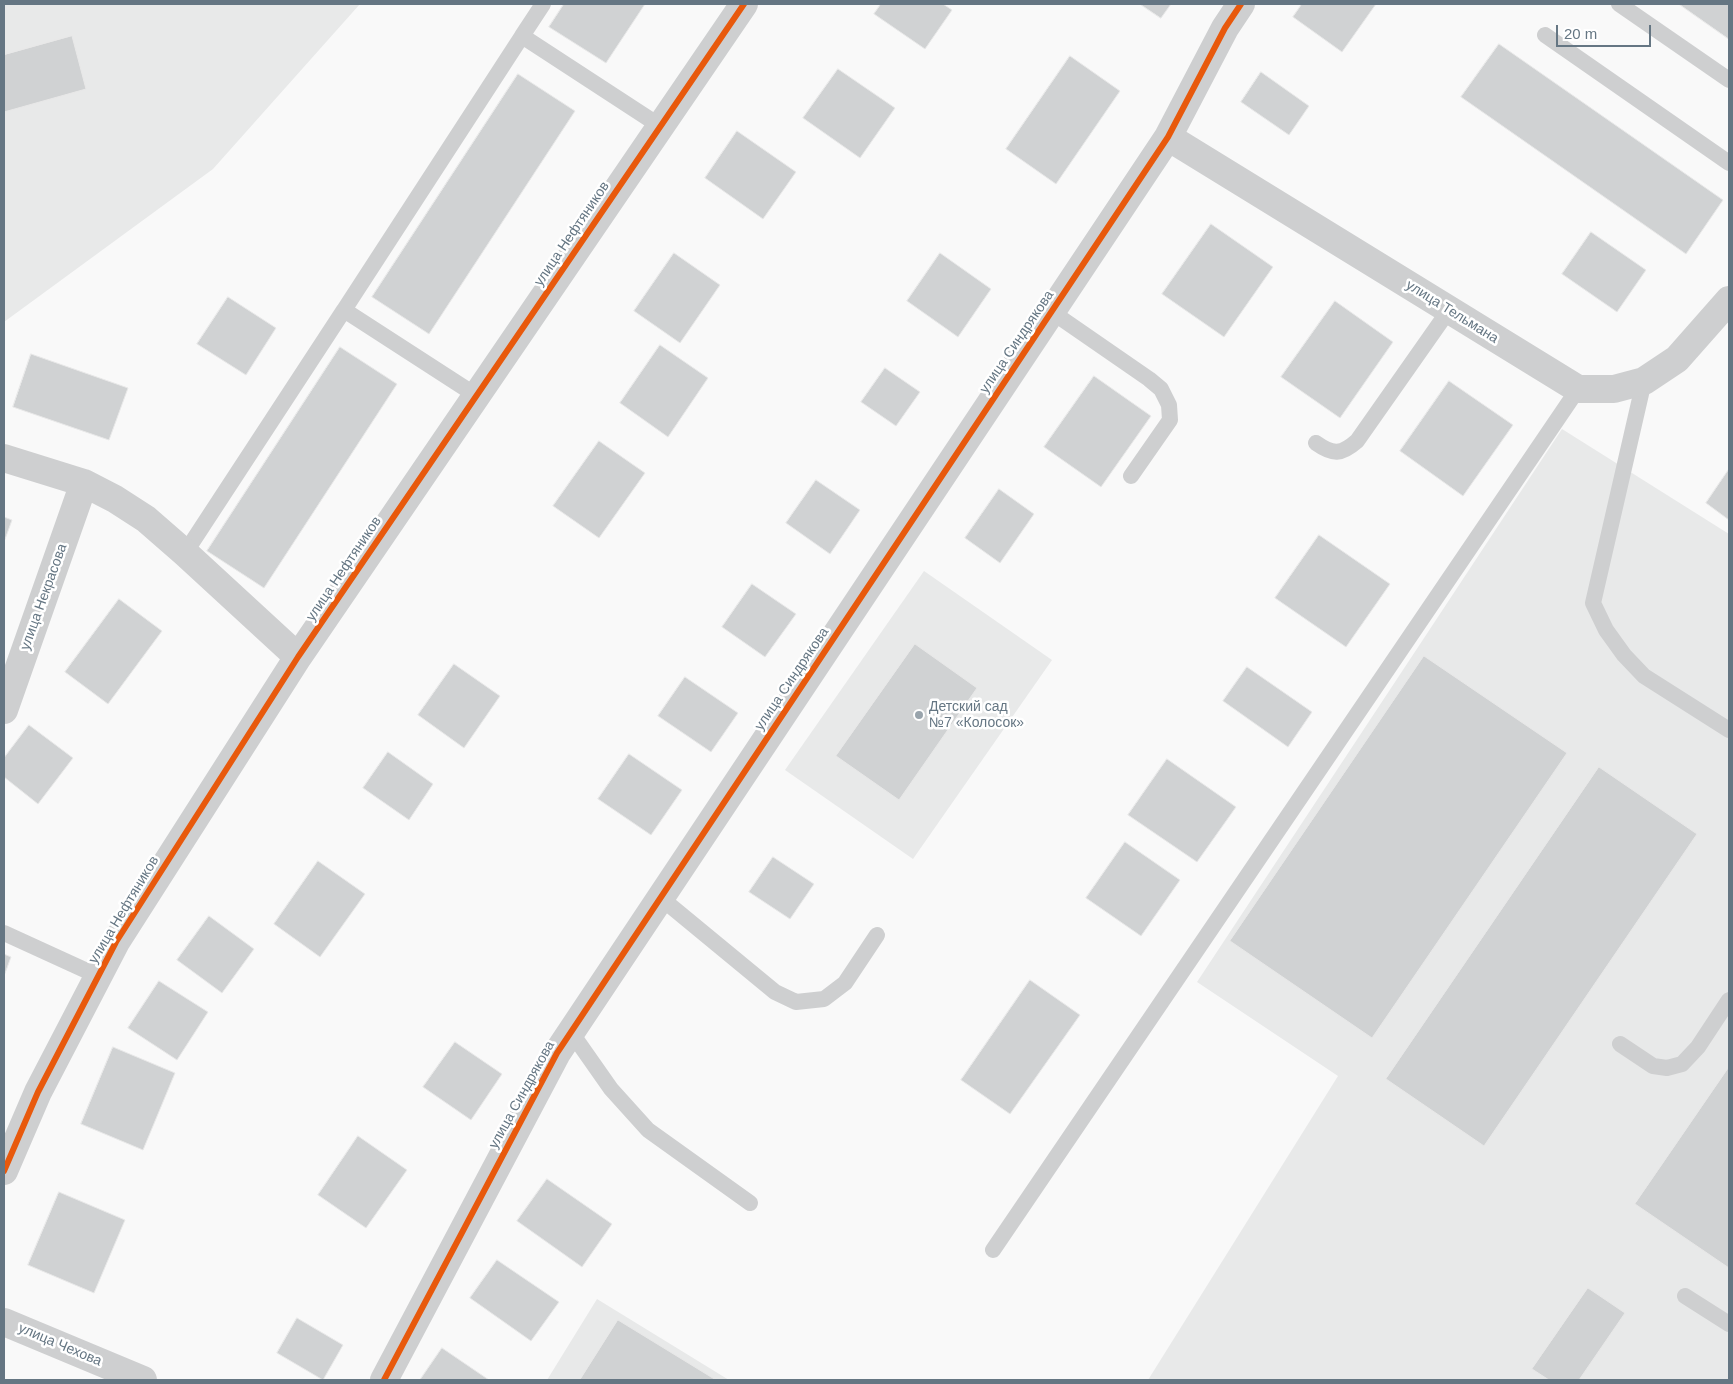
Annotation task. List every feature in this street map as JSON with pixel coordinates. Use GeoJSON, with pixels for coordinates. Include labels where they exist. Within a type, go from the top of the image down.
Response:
{"type":"FeatureCollection","features":[{"type":"Feature","properties":{"kind":"street","name":"улица Нефтяников"},"geometry":{"type":"LineString","coordinates":[[4,1171],[38,1092],[116,942],[298,657],[744,4]]}},
{"type":"Feature","properties":{"kind":"street","name":"улица Синдрякова"},"geometry":{"type":"LineString","coordinates":[[384,1380],[557,1053],[1168,137],[1225,28],[1240,4]]}},
{"type":"Feature","properties":{"kind":"street","name":"улица Тельмана"},"geometry":{"type":"LineString","coordinates":[[1168,137],[1578,389]]}},
{"type":"Feature","properties":{"kind":"street"},"geometry":{"type":"LineString","coordinates":[[1578,389],[1614,389],[1644,381],[1678,359],[1729,300]]}},
{"type":"Feature","properties":{"kind":"street"},"geometry":{"type":"LineString","coordinates":[[4,458],[84,483],[115,499],[146,519],[298,657]]}},
{"type":"Feature","properties":{"kind":"street","name":"улица Некрасова"},"geometry":{"type":"LineString","coordinates":[[4,710],[84,483]]}},
{"type":"Feature","properties":{"kind":"street","name":"улица Чехова"},"geometry":{"type":"LineString","coordinates":[[4,1322],[143,1380]]}},
{"type":"Feature","properties":{"kind":"lane"},"geometry":{"type":"LineString","coordinates":[[185,553],[543,4]]}},
{"type":"Feature","properties":{"kind":"lane"},"geometry":{"type":"LineString","coordinates":[[1619,4],[1729,80]]}},
{"type":"Feature","properties":{"kind":"lane"},"geometry":{"type":"LineString","coordinates":[[1545,35],[1729,163]]}},
{"type":"Feature","properties":{"kind":"lane"},"geometry":{"type":"LineString","coordinates":[[522,36],[660,126]]}},
{"type":"Feature","properties":{"kind":"lane"},"geometry":{"type":"LineString","coordinates":[[344,310],[477,396]]}},
{"type":"Feature","properties":{"kind":"lane"},"geometry":{"type":"LineString","coordinates":[[1316,443],[1328,451],[1337,452],[1348,449],[1357,441],[1449,310]]}},
{"type":"Feature","properties":{"kind":"lane"},"geometry":{"type":"LineString","coordinates":[[1052,312],[1149,379],[1161,389],[1165,397],[1169,406],[1170,420],[1132,476]]}},
{"type":"Feature","properties":{"kind":"lane"},"geometry":{"type":"LineString","coordinates":[[1644,381],[1593,603],[1606,630],[1624,655],[1644,676],[1729,730]]}},
{"type":"Feature","properties":{"kind":"lane"},"geometry":{"type":"LineString","coordinates":[[993,1250],[1578,389]]}},
{"type":"Feature","properties":{"kind":"lane"},"geometry":{"type":"LineString","coordinates":[[661,898],[775,992],[796,1002],[824,999],[846,983],[877,935]]}},
{"type":"Feature","properties":{"kind":"lane"},"geometry":{"type":"LineString","coordinates":[[4,933],[98,976]]}},
{"type":"Feature","properties":{"kind":"lane"},"geometry":{"type":"LineString","coordinates":[[1620,1044],[1653,1066],[1667,1068],[1682,1064],[1698,1047],[1729,1000]]}},
{"type":"Feature","properties":{"kind":"lane"},"geometry":{"type":"LineString","coordinates":[[571,1032],[611,1089],[648,1130],[750,1203]]}},
{"type":"Feature","properties":{"kind":"lane"},"geometry":{"type":"LineString","coordinates":[[1685,1296],[1729,1324]]}},
{"type":"Feature","properties":{"kind":"shaded area"},"geometry":{"type":"Polygon","coordinates":[[[4,4],[360,4],[213,169],[4,322],[4,4]]]}},
{"type":"Feature","properties":{"kind":"shaded area"},"geometry":{"type":"Polygon","coordinates":[[[1562,429],[1729,534],[1729,1380],[1148,1380],[1338,1076],[1197,982],[1562,429]]]}},
{"type":"Feature","properties":{"kind":"shaded area","name":"Детский сад №7 «Колосок»"},"geometry":{"type":"Polygon","coordinates":[[[924,571],[1052,660],[913,859],[785,770],[924,571]]]}},
{"type":"Feature","properties":{"kind":"shaded area"},"geometry":{"type":"Polygon","coordinates":[[[597,1299],[729,1380],[547,1380],[597,1299]]]}},
{"type":"Feature","properties":{"kind":"building"},"geometry":{"type":"Polygon","coordinates":[[[564,4],[645,4],[606,63],[549,27],[564,4]]]}},
{"type":"Feature","properties":{"kind":"building"},"geometry":{"type":"Polygon","coordinates":[[[881,4],[943,4],[952,10],[925,49],[874,14],[881,4]]]}},
{"type":"Feature","properties":{"kind":"building"},"geometry":{"type":"Polygon","coordinates":[[[1140,4],[1171,4],[1161,18],[1140,4]]]}},
{"type":"Feature","properties":{"kind":"building"},"geometry":{"type":"Polygon","coordinates":[[[1302,4],[1376,4],[1342,52],[1293,17],[1302,4]]]}},
{"type":"Feature","properties":{"kind":"building"},"geometry":{"type":"Polygon","coordinates":[[[1679,4],[1729,4],[1729,39],[1679,4]]]}},
{"type":"Feature","properties":{"kind":"building"},"geometry":{"type":"Polygon","coordinates":[[[72,36],[86,89],[4,112],[4,55],[72,36]]]}},
{"type":"Feature","properties":{"kind":"building"},"geometry":{"type":"Polygon","coordinates":[[[1499,44],[1723,200],[1686,254],[1461,97],[1499,44]]]}},
{"type":"Feature","properties":{"kind":"building"},"geometry":{"type":"Polygon","coordinates":[[[1070,56],[1120,91],[1056,184],[1006,149],[1070,56]]]}},
{"type":"Feature","properties":{"kind":"building"},"geometry":{"type":"Polygon","coordinates":[[[838,69],[895,108],[860,158],[803,118],[838,69]]]}},
{"type":"Feature","properties":{"kind":"building"},"geometry":{"type":"Polygon","coordinates":[[[1261,72],[1309,106],[1289,135],[1241,102],[1261,72]]]}},
{"type":"Feature","properties":{"kind":"building"},"geometry":{"type":"Polygon","coordinates":[[[518,74],[575,111],[429,334],[372,297],[518,74]]]}},
{"type":"Feature","properties":{"kind":"building"},"geometry":{"type":"Polygon","coordinates":[[[737,131],[796,172],[763,219],[705,178],[737,131]]]}},
{"type":"Feature","properties":{"kind":"building"},"geometry":{"type":"Polygon","coordinates":[[[1211,224],[1273,267],[1224,337],[1162,294],[1211,224]]]}},
{"type":"Feature","properties":{"kind":"building"},"geometry":{"type":"Polygon","coordinates":[[[1591,232],[1646,270],[1617,312],[1562,274],[1591,232]]]}},
{"type":"Feature","properties":{"kind":"building"},"geometry":{"type":"Polygon","coordinates":[[[674,253],[720,285],[680,343],[634,311],[674,253]]]}},
{"type":"Feature","properties":{"kind":"building"},"geometry":{"type":"Polygon","coordinates":[[[940,253],[991,289],[958,337],[907,301],[940,253]]]}},
{"type":"Feature","properties":{"kind":"building"},"geometry":{"type":"Polygon","coordinates":[[[228,297],[276,328],[246,375],[197,344],[228,297]]]}},
{"type":"Feature","properties":{"kind":"building"},"geometry":{"type":"Polygon","coordinates":[[[1335,301],[1393,342],[1340,418],[1281,377],[1335,301]]]}},
{"type":"Feature","properties":{"kind":"building"},"geometry":{"type":"Polygon","coordinates":[[[660,345],[708,378],[668,437],[620,403],[660,345]]]}},
{"type":"Feature","properties":{"kind":"building"},"geometry":{"type":"Polygon","coordinates":[[[340,347],[397,384],[264,588],[207,551],[340,347]]]}},
{"type":"Feature","properties":{"kind":"building"},"geometry":{"type":"Polygon","coordinates":[[[31,354],[128,388],[109,440],[13,407],[31,354]]]}},
{"type":"Feature","properties":{"kind":"building"},"geometry":{"type":"Polygon","coordinates":[[[885,368],[920,392],[896,426],[861,402],[885,368]]]}},
{"type":"Feature","properties":{"kind":"building"},"geometry":{"type":"Polygon","coordinates":[[[1094,376],[1151,416],[1101,487],[1044,447],[1094,376]]]}},
{"type":"Feature","properties":{"kind":"building"},"geometry":{"type":"Polygon","coordinates":[[[1449,381],[1513,425],[1463,496],[1400,451],[1449,381]]]}},
{"type":"Feature","properties":{"kind":"building"},"geometry":{"type":"Polygon","coordinates":[[[599,441],[645,473],[599,538],[553,506],[599,441]]]}},
{"type":"Feature","properties":{"kind":"building"},"geometry":{"type":"Polygon","coordinates":[[[1729,469],[1729,520],[1706,503],[1729,469]]]}},
{"type":"Feature","properties":{"kind":"building"},"geometry":{"type":"Polygon","coordinates":[[[816,480],[860,510],[830,554],[786,523],[816,480]]]}},
{"type":"Feature","properties":{"kind":"building"},"geometry":{"type":"Polygon","coordinates":[[[999,489],[1034,514],[1000,563],[965,538],[999,489]]]}},
{"type":"Feature","properties":{"kind":"building"},"geometry":{"type":"Polygon","coordinates":[[[4,517],[12,520],[4,542],[4,517]]]}},
{"type":"Feature","properties":{"kind":"building"},"geometry":{"type":"Polygon","coordinates":[[[1319,535],[1390,584],[1346,647],[1275,598],[1319,535]]]}},
{"type":"Feature","properties":{"kind":"building"},"geometry":{"type":"Polygon","coordinates":[[[752,584],[796,614],[765,657],[722,627],[752,584]]]}},
{"type":"Feature","properties":{"kind":"building"},"geometry":{"type":"Polygon","coordinates":[[[119,599],[162,631],[108,704],[65,672],[119,599]]]}},
{"type":"Feature","properties":{"kind":"building"},"geometry":{"type":"Polygon","coordinates":[[[915,644],[977,688],[899,800],[836,756],[915,644]]]}},
{"type":"Feature","properties":{"kind":"building"},"geometry":{"type":"Polygon","coordinates":[[[1424,656],[1567,753],[1372,1038],[1230,941],[1424,656]]]}},
{"type":"Feature","properties":{"kind":"building"},"geometry":{"type":"Polygon","coordinates":[[[454,664],[500,696],[464,748],[418,715],[454,664]]]}},
{"type":"Feature","properties":{"kind":"building"},"geometry":{"type":"Polygon","coordinates":[[[1247,667],[1312,712],[1288,747],[1223,701],[1247,667]]]}},
{"type":"Feature","properties":{"kind":"building"},"geometry":{"type":"Polygon","coordinates":[[[685,677],[738,713],[711,752],[658,716],[685,677]]]}},
{"type":"Feature","properties":{"kind":"building"},"geometry":{"type":"Polygon","coordinates":[[[29,725],[73,758],[38,804],[4,777],[4,758],[29,725]]]}},
{"type":"Feature","properties":{"kind":"building"},"geometry":{"type":"Polygon","coordinates":[[[388,752],[433,784],[409,820],[363,788],[388,752]]]}},
{"type":"Feature","properties":{"kind":"building"},"geometry":{"type":"Polygon","coordinates":[[[629,754],[682,790],[651,835],[598,799],[629,754]]]}},
{"type":"Feature","properties":{"kind":"building"},"geometry":{"type":"Polygon","coordinates":[[[1167,759],[1236,807],[1197,862],[1128,815],[1167,759]]]}},
{"type":"Feature","properties":{"kind":"building"},"geometry":{"type":"Polygon","coordinates":[[[1599,767],[1697,834],[1484,1146],[1386,1079],[1599,767]]]}},
{"type":"Feature","properties":{"kind":"building"},"geometry":{"type":"Polygon","coordinates":[[[1125,842],[1180,880],[1141,936],[1086,898],[1125,842]]]}},
{"type":"Feature","properties":{"kind":"building"},"geometry":{"type":"Polygon","coordinates":[[[773,857],[814,884],[790,919],[749,892],[773,857]]]}},
{"type":"Feature","properties":{"kind":"building"},"geometry":{"type":"Polygon","coordinates":[[[318,861],[365,894],[320,957],[274,924],[318,861]]]}},
{"type":"Feature","properties":{"kind":"building"},"geometry":{"type":"Polygon","coordinates":[[[209,916],[254,949],[222,993],[177,960],[209,916]]]}},
{"type":"Feature","properties":{"kind":"building"},"geometry":{"type":"Polygon","coordinates":[[[4,954],[11,957],[4,976],[4,954]]]}},
{"type":"Feature","properties":{"kind":"building"},"geometry":{"type":"Polygon","coordinates":[[[1030,980],[1080,1015],[1010,1114],[961,1080],[1030,980]]]}},
{"type":"Feature","properties":{"kind":"building"},"geometry":{"type":"Polygon","coordinates":[[[159,981],[208,1012],[177,1060],[128,1028],[159,981]]]}},
{"type":"Feature","properties":{"kind":"building"},"geometry":{"type":"Polygon","coordinates":[[[455,1042],[502,1074],[471,1120],[423,1087],[455,1042]]]}},
{"type":"Feature","properties":{"kind":"building"},"geometry":{"type":"Polygon","coordinates":[[[113,1047],[175,1073],[143,1150],[81,1124],[113,1047]]]}},
{"type":"Feature","properties":{"kind":"building"},"geometry":{"type":"Polygon","coordinates":[[[1729,1067],[1729,1268],[1635,1204],[1729,1067]]]}},
{"type":"Feature","properties":{"kind":"building"},"geometry":{"type":"Polygon","coordinates":[[[358,1136],[407,1170],[366,1228],[318,1195],[358,1136]]]}},
{"type":"Feature","properties":{"kind":"building"},"geometry":{"type":"Polygon","coordinates":[[[547,1179],[612,1224],[582,1267],[517,1221],[547,1179]]]}},
{"type":"Feature","properties":{"kind":"building"},"geometry":{"type":"Polygon","coordinates":[[[59,1192],[125,1220],[94,1293],[28,1265],[59,1192]]]}},
{"type":"Feature","properties":{"kind":"building"},"geometry":{"type":"Polygon","coordinates":[[[497,1260],[559,1302],[531,1341],[470,1298],[497,1260]]]}},
{"type":"Feature","properties":{"kind":"building"},"geometry":{"type":"Polygon","coordinates":[[[1588,1288],[1625,1313],[1579,1380],[1549,1380],[1532,1369],[1588,1288]]]}},
{"type":"Feature","properties":{"kind":"building"},"geometry":{"type":"Polygon","coordinates":[[[297,1318],[343,1345],[323,1380],[277,1353],[297,1318]]]}},
{"type":"Feature","properties":{"kind":"building"},"geometry":{"type":"Polygon","coordinates":[[[618,1320],[716,1380],[580,1380],[618,1320]]]}},
{"type":"Feature","properties":{"kind":"building"},"geometry":{"type":"Polygon","coordinates":[[[442,1348],[489,1380],[420,1380],[442,1348]]]}},
{"type":"Feature","properties":{"kind":"cycle path"},"geometry":{"type":"LineString","coordinates":[[4,1171],[38,1092],[116,942],[298,657],[744,4]]}},
{"type":"Feature","properties":{"kind":"cycle path"},"geometry":{"type":"LineString","coordinates":[[384,1380],[557,1053],[1168,137],[1225,28],[1241,4]]}},
{"type":"Feature","properties":{"kind":"place","name":"Детский сад №7 «Колосок»"},"geometry":{"type":"Point","coordinates":[919,715]}}]}
